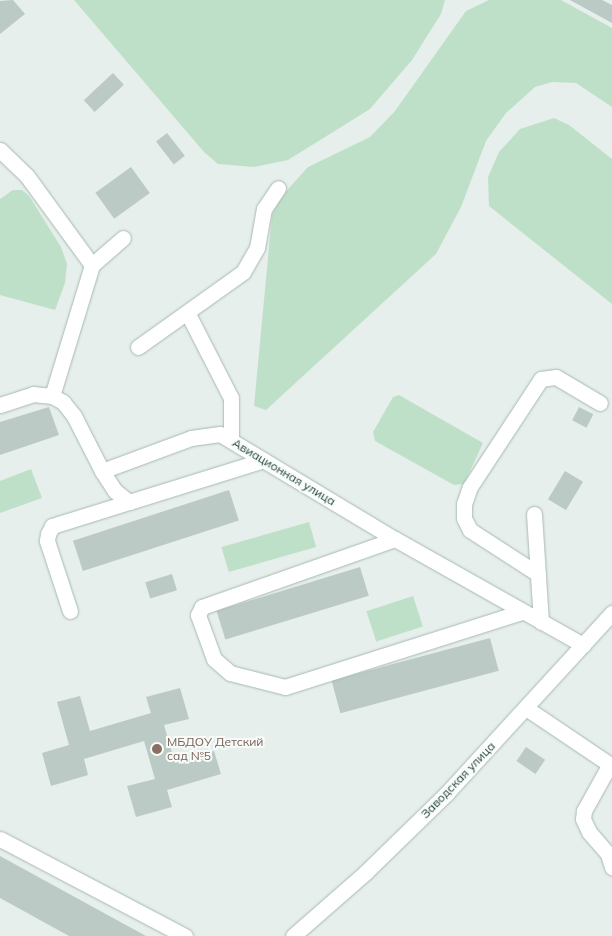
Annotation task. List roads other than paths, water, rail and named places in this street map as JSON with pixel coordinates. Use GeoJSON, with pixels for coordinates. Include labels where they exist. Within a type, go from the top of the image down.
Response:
{"type":"FeatureCollection","features":[{"type":"Feature","properties":{"kind":"street"},"geometry":{"type":"LineString","coordinates":[[0,150],[27,176],[92,265]]}},
{"type":"Feature","properties":{"kind":"street"},"geometry":{"type":"LineString","coordinates":[[138,347],[188,314],[243,272],[257,248],[264,209],[278,188]]}},
{"type":"Feature","properties":{"kind":"street"},"geometry":{"type":"LineString","coordinates":[[52,396],[92,265],[123,238]]}},
{"type":"Feature","properties":{"kind":"street"},"geometry":{"type":"LineString","coordinates":[[188,314],[231,398],[232,440]]}},
{"type":"Feature","properties":{"kind":"street"},"geometry":{"type":"LineString","coordinates":[[538,574],[470,530],[464,518],[467,496],[541,379],[556,377],[600,403]]}},
{"type":"Feature","properties":{"kind":"street"},"geometry":{"type":"LineString","coordinates":[[0,405],[33,394],[52,396],[68,407],[114,491],[129,502]]}},
{"type":"Feature","properties":{"kind":"street","name":"Авиационная улица"},"geometry":{"type":"LineString","coordinates":[[102,471],[208,434],[220,434],[395,539],[583,646]]}},
{"type":"Feature","properties":{"kind":"street"},"geometry":{"type":"LineString","coordinates":[[70,611],[47,541],[52,526],[264,460]]}},
{"type":"Feature","properties":{"kind":"street"},"geometry":{"type":"LineString","coordinates":[[534,514],[541,622]]}},
{"type":"Feature","properties":{"kind":"street"},"geometry":{"type":"LineString","coordinates":[[395,539],[202,607],[198,615],[214,659],[230,673],[285,687],[521,612]]}},
{"type":"Feature","properties":{"kind":"street","name":"Заводская улица"},"geometry":{"type":"LineString","coordinates":[[293,936],[366,872],[440,801],[612,613]]}},
{"type":"Feature","properties":{"kind":"street"},"geometry":{"type":"LineString","coordinates":[[526,708],[611,765],[584,811],[583,819],[589,832],[608,854],[612,866]]}},
{"type":"Feature","properties":{"kind":"street"},"geometry":{"type":"LineString","coordinates":[[0,826],[3,840],[185,936]]}},
{"type":"Feature","properties":{"kind":"place","name":"МБДОУ Детский сад №5"},"geometry":{"type":"Point","coordinates":[157,749]}}]}
